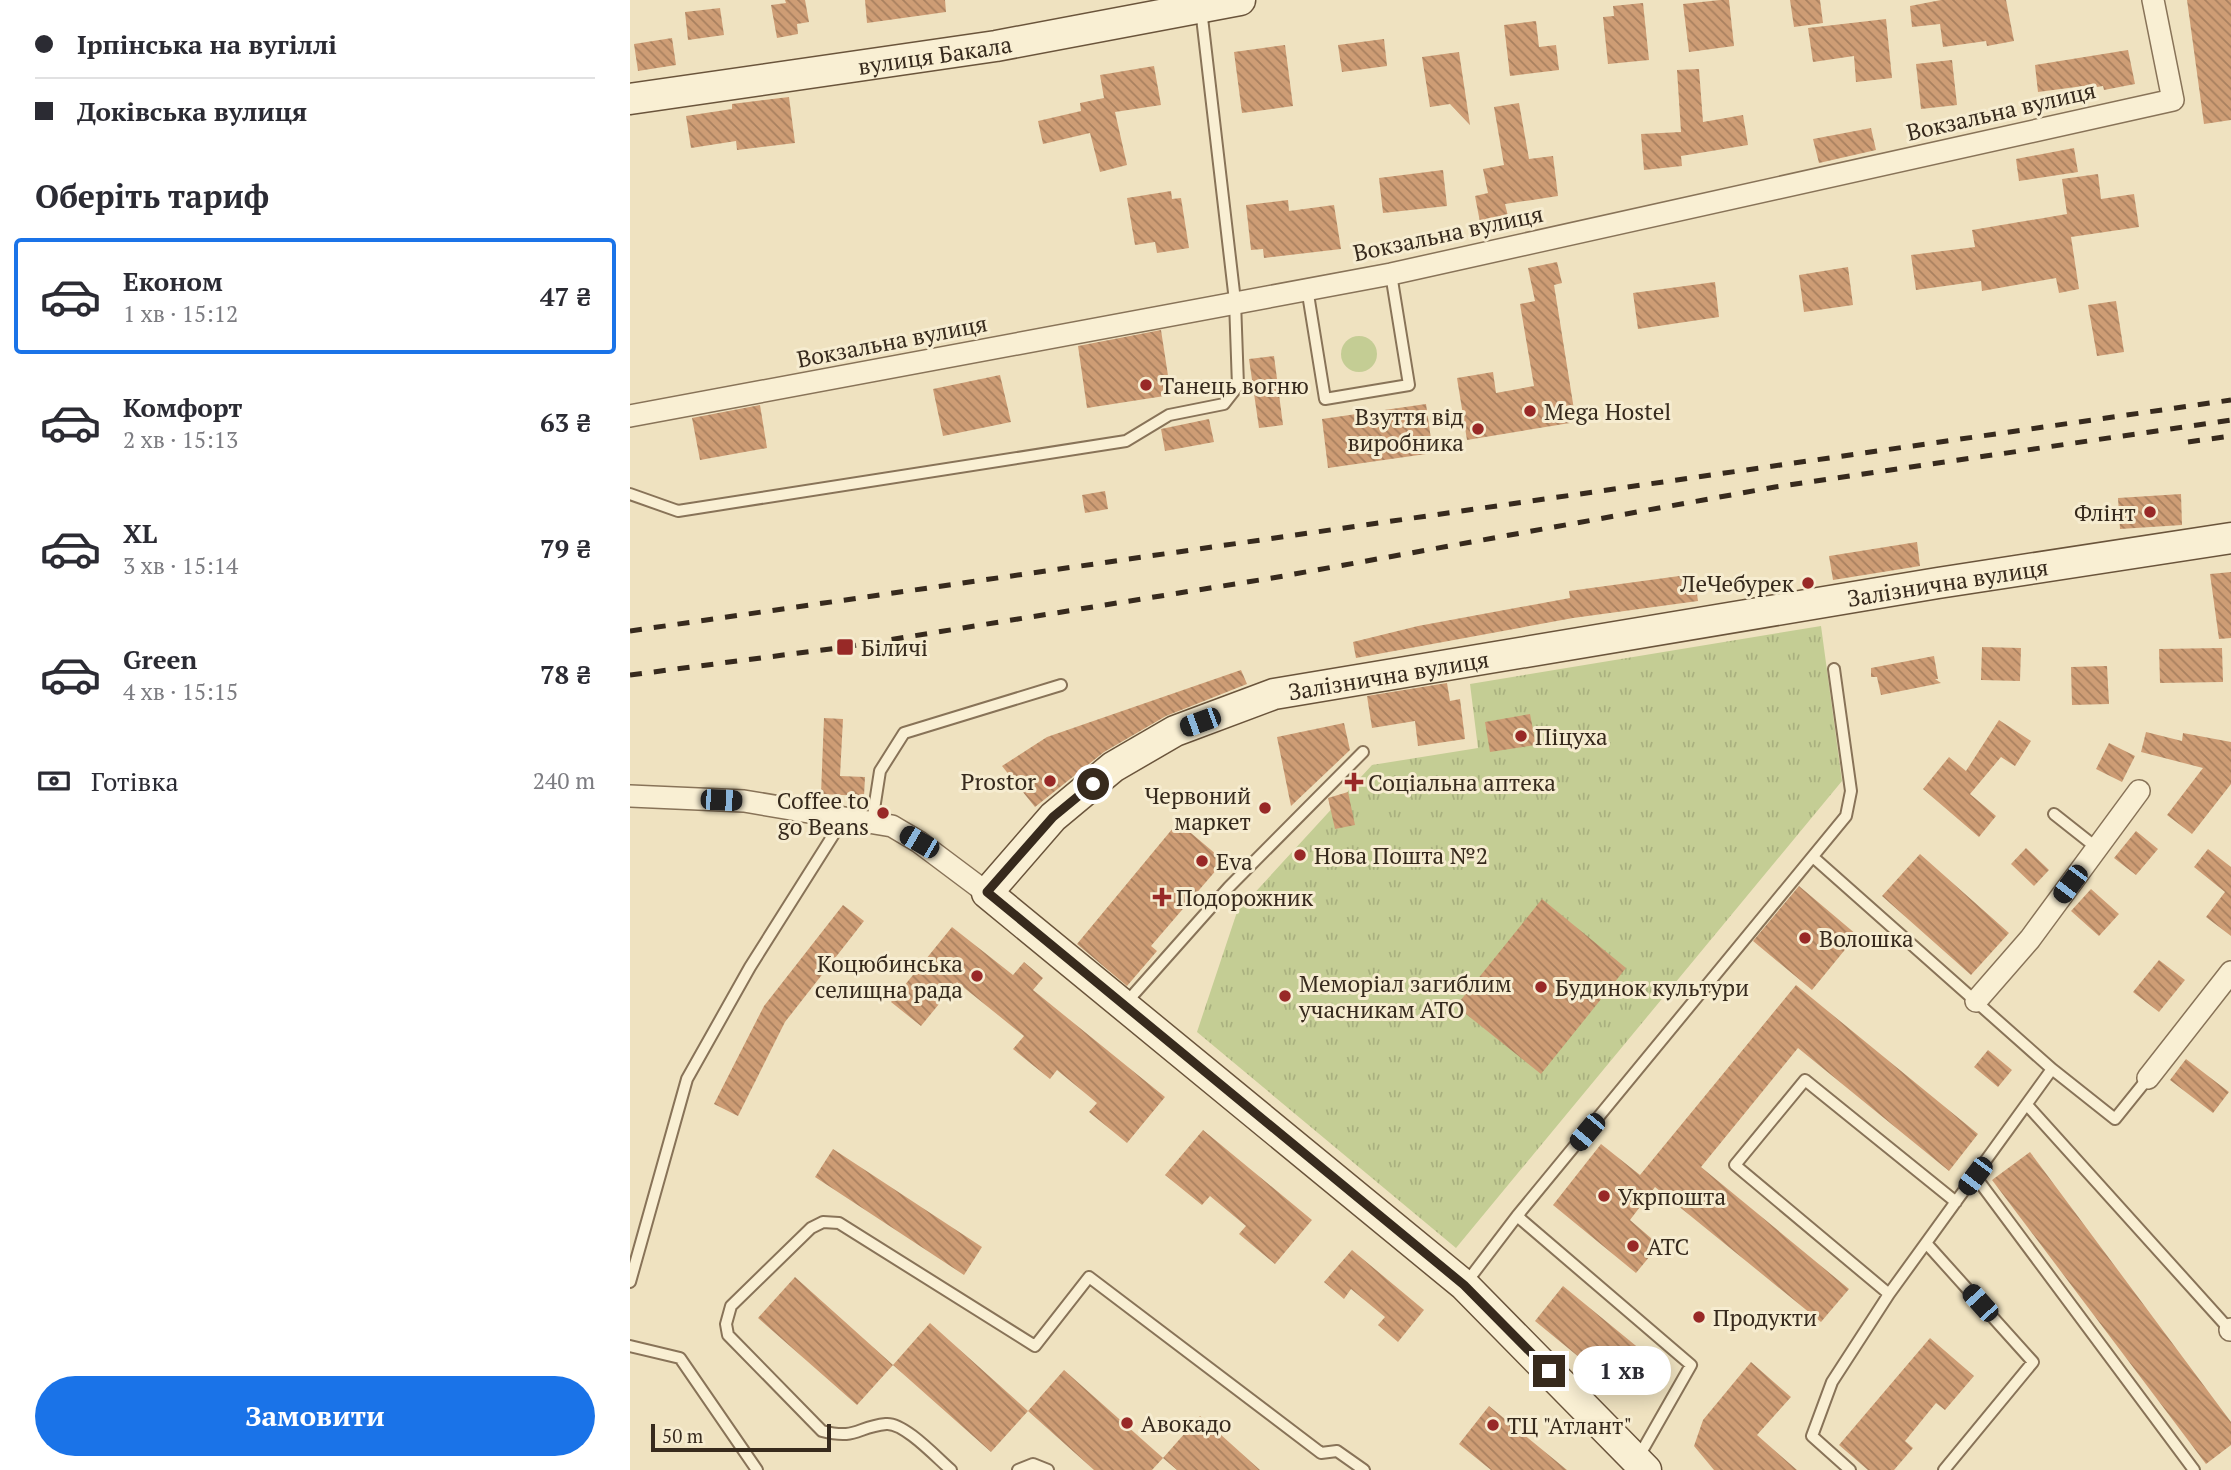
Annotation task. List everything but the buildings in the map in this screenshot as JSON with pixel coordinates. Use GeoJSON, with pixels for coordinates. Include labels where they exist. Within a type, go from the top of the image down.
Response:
{"type":"FeatureCollection","features":[{"type":"Feature","properties":{"kind":"street","name":"вулиця Бакала"},"geometry":{"type":"LineString","coordinates":[[630,99],[996,46],[1200,3],[1240,0]]}},
{"type":"Feature","properties":{"kind":"street","name":"Вокзальна вулиця"},"geometry":{"type":"LineString","coordinates":[[630,416],[1391,274],[2173,100],[2153,0]]}},
{"type":"Feature","properties":{"kind":"street","name":"Залізнична вулиця"},"geometry":{"type":"LineString","coordinates":[[987,892],[1053,817],[1114,767],[1175,731],[1274,694],[1938,583],[2231,538]]}},
{"type":"Feature","properties":{"kind":"street"},"geometry":{"type":"LineString","coordinates":[[1976,1002],[2029,939],[2140,791]]}},
{"type":"Feature","properties":{"kind":"street"},"geometry":{"type":"LineString","coordinates":[[630,796],[744,801],[892,826],[919,842],[987,892],[1464,1285],[1641,1465]]}},
{"type":"Feature","properties":{"kind":"street"},"geometry":{"type":"LineString","coordinates":[[2148,1079],[2231,972]]}},
{"type":"Feature","properties":{"kind":"lane"},"geometry":{"type":"LineString","coordinates":[[630,494],[678,511],[1126,441],[1169,415],[1224,404],[1238,386],[1235,301],[1200,3]]}},
{"type":"Feature","properties":{"kind":"lane"},"geometry":{"type":"LineString","coordinates":[[1307,288],[1325,399],[1409,385],[1391,274]]}},
{"type":"Feature","properties":{"kind":"lane"},"geometry":{"type":"LineString","coordinates":[[1464,1285],[1517,1216],[1846,816],[1851,791],[1834,669]]}},
{"type":"Feature","properties":{"kind":"lane"},"geometry":{"type":"LineString","coordinates":[[872,822],[880,771],[904,733],[1061,685]]}},
{"type":"Feature","properties":{"kind":"lane"},"geometry":{"type":"LineString","coordinates":[[1125,1005],[1229,887],[1363,752]]}},
{"type":"Feature","properties":{"kind":"lane"},"geometry":{"type":"LineString","coordinates":[[2054,814],[2097,848]]}},
{"type":"Feature","properties":{"kind":"lane"},"geometry":{"type":"LineString","coordinates":[[630,1282],[687,1079],[750,967],[845,818]]}},
{"type":"Feature","properties":{"kind":"lane"},"geometry":{"type":"LineString","coordinates":[[1813,857],[2052,1069],[2115,1119],[2148,1079]]}},
{"type":"Feature","properties":{"kind":"lane"},"geometry":{"type":"LineString","coordinates":[[1850,1470],[1812,1436],[1832,1382],[1889,1294],[2052,1069]]}},
{"type":"Feature","properties":{"kind":"lane"},"geometry":{"type":"LineString","coordinates":[[1889,1294],[1735,1165],[1805,1080],[1956,1202]]}},
{"type":"Feature","properties":{"kind":"lane"},"geometry":{"type":"LineString","coordinates":[[2027,1105],[2231,1329],[2231,1339]]}},
{"type":"Feature","properties":{"kind":"lane"},"geometry":{"type":"LineString","coordinates":[[1975,1176],[2194,1470]]}},
{"type":"Feature","properties":{"kind":"lane"},"geometry":{"type":"LineString","coordinates":[[1517,1216],[1691,1365],[1641,1465]]}},
{"type":"Feature","properties":{"kind":"lane"},"geometry":{"type":"LineString","coordinates":[[951,1470],[900,1427],[887,1423],[844,1436],[822,1431],[728,1335],[726,1324],[731,1306],[811,1228],[824,1222],[839,1223],[1035,1346],[1089,1276],[1321,1453],[1338,1451],[1364,1470]]}},
{"type":"Feature","properties":{"kind":"lane"},"geometry":{"type":"LineString","coordinates":[[1926,1243],[2033,1362],[1944,1470]]}},
{"type":"Feature","properties":{"kind":"lane"},"geometry":{"type":"LineString","coordinates":[[630,1346],[680,1358],[757,1470]]}},
{"type":"Feature","properties":{"kind":"lane"},"geometry":{"type":"LineString","coordinates":[[1017,1470],[1033,1464],[1048,1470]]}},
{"type":"Feature","properties":{"kind":"green space"},"geometry":{"type":"Polygon","coordinates":[[[1359,336],[1372,341],[1377,354],[1372,367],[1359,372],[1346,367],[1341,354],[1346,341],[1359,336]]]}},
{"type":"Feature","properties":{"kind":"green space"},"geometry":{"type":"Polygon","coordinates":[[[1821,626],[1842,781],[1456,1248],[1197,1032],[1237,912],[1372,765],[1478,748],[1470,684],[1821,626]]]}},
{"type":"Feature","properties":{"kind":"railway"},"geometry":{"type":"LineString","coordinates":[[630,631],[2231,400]]}},
{"type":"Feature","properties":{"kind":"railway"},"geometry":{"type":"LineString","coordinates":[[630,675],[845,647],[1278,577],[1775,487],[2231,420]]}},
{"type":"Feature","properties":{"kind":"railway"},"geometry":{"type":"LineString","coordinates":[[2188,442],[2231,436]]}},
{"type":"Feature","properties":{"kind":"place","name":"Танець вогню"},"geometry":{"type":"Point","coordinates":[1146,385]}},
{"type":"Feature","properties":{"kind":"place","name":"Mega Hostel"},"geometry":{"type":"Point","coordinates":[1530,411]}},
{"type":"Feature","properties":{"kind":"place","name":"Взуття від виробника"},"geometry":{"type":"Point","coordinates":[1478,429]}},
{"type":"Feature","properties":{"kind":"place","name":"Флінт"},"geometry":{"type":"Point","coordinates":[2150,512]}},
{"type":"Feature","properties":{"kind":"place","name":"ЛеЧебурек"},"geometry":{"type":"Point","coordinates":[1808,583]}},
{"type":"Feature","properties":{"kind":"place","name":"Біличі"},"geometry":{"type":"Point","coordinates":[845,647]}},
{"type":"Feature","properties":{"kind":"place","name":"Піцуха"},"geometry":{"type":"Point","coordinates":[1521,736]}},
{"type":"Feature","properties":{"kind":"place","name":"Prostor"},"geometry":{"type":"Point","coordinates":[1050,781]}},
{"type":"Feature","properties":{"kind":"place","name":"Соціальна аптека"},"geometry":{"type":"Point","coordinates":[1354,782]}},
{"type":"Feature","properties":{"kind":"place","name":"Червоний маркет"},"geometry":{"type":"Point","coordinates":[1265,808]}},
{"type":"Feature","properties":{"kind":"place","name":"Coffee to go Beans"},"geometry":{"type":"Point","coordinates":[883,813]}},
{"type":"Feature","properties":{"kind":"place","name":"Нова Пошта №2"},"geometry":{"type":"Point","coordinates":[1300,855]}},
{"type":"Feature","properties":{"kind":"place","name":"Eva"},"geometry":{"type":"Point","coordinates":[1202,861]}},
{"type":"Feature","properties":{"kind":"place","name":"Подорожник"},"geometry":{"type":"Point","coordinates":[1162,897]}},
{"type":"Feature","properties":{"kind":"place","name":"Волошка"},"geometry":{"type":"Point","coordinates":[1805,938]}},
{"type":"Feature","properties":{"kind":"place","name":"Коцюбинська селищна рада"},"geometry":{"type":"Point","coordinates":[977,976]}},
{"type":"Feature","properties":{"kind":"place","name":"Будинок культури"},"geometry":{"type":"Point","coordinates":[1541,987]}},
{"type":"Feature","properties":{"kind":"place","name":"Меморіал загиблим учасникам АТО"},"geometry":{"type":"Point","coordinates":[1285,996]}},
{"type":"Feature","properties":{"kind":"place","name":"Укрпошта"},"geometry":{"type":"Point","coordinates":[1604,1196]}},
{"type":"Feature","properties":{"kind":"place","name":"АТС"},"geometry":{"type":"Point","coordinates":[1633,1246]}},
{"type":"Feature","properties":{"kind":"place","name":"Продукти"},"geometry":{"type":"Point","coordinates":[1699,1317]}},
{"type":"Feature","properties":{"kind":"place","name":"Авокадо"},"geometry":{"type":"Point","coordinates":[1127,1423]}},
{"type":"Feature","properties":{"kind":"place","name":"ТЦ \"Атлант\""},"geometry":{"type":"Point","coordinates":[1493,1425]}},
{"type":"Feature","properties":{"kind":"route"},"geometry":{"type":"LineString","coordinates":[[1093,784],[1053,817],[987,892],[1464,1285],[1549,1371]]}}]}
